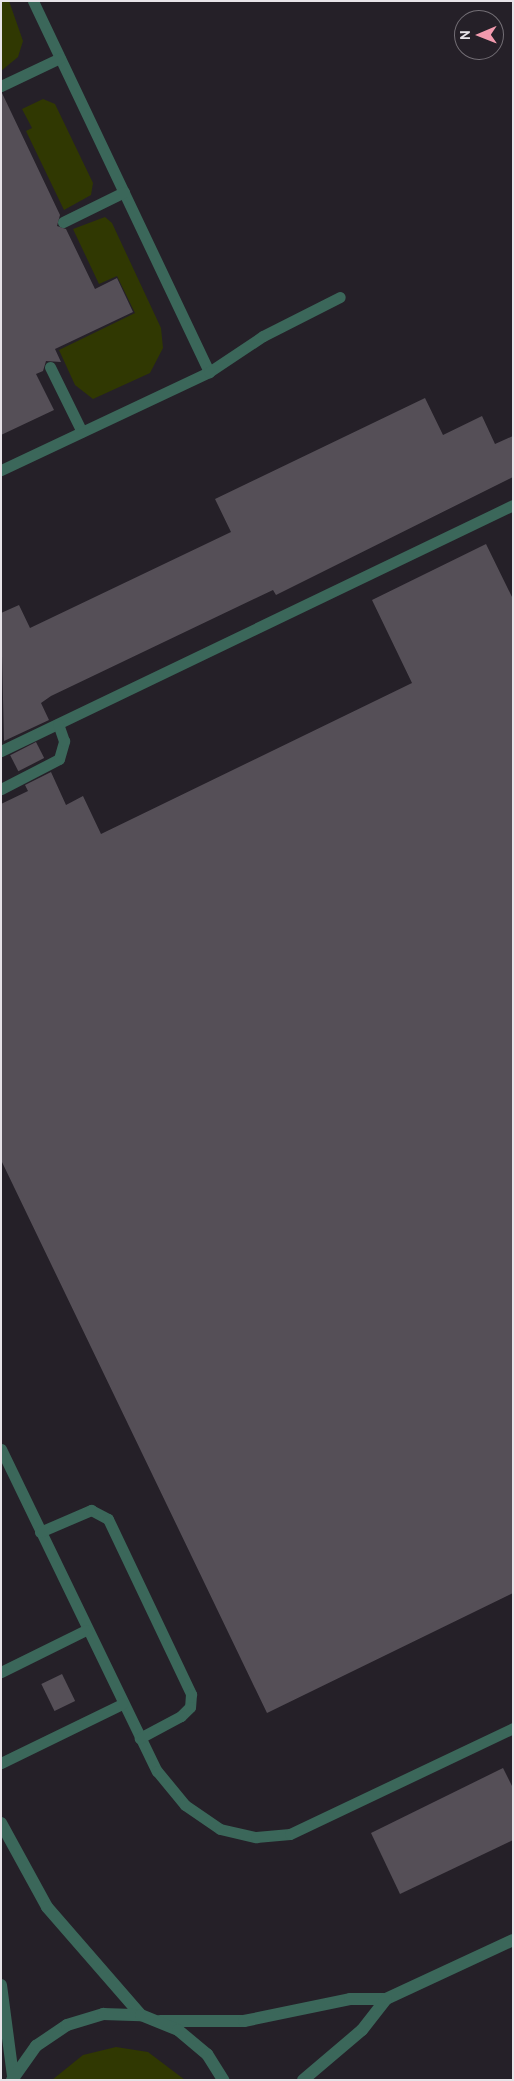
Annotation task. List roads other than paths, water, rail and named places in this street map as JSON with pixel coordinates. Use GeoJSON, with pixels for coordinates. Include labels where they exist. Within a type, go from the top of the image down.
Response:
{"type":"FeatureCollection","features":[{"type":"Feature","properties":{"kind":"street"},"geometry":{"type":"LineString","coordinates":[[1,1823],[47,1907],[141,2015]]}},
{"type":"Feature","properties":{"kind":"street"},"geometry":{"type":"LineString","coordinates":[[12,2078],[36,2046],[67,2025],[103,2014],[141,2015],[160,2021],[244,2021],[350,1999],[386,1999],[513,1940]]}},
{"type":"Feature","properties":{"kind":"street"},"geometry":{"type":"LineString","coordinates":[[1,1985],[12,2078]]}},
{"type":"Feature","properties":{"kind":"street"},"geometry":{"type":"LineString","coordinates":[[303,2080],[362,2030],[386,1999]]}},
{"type":"Feature","properties":{"kind":"street"},"geometry":{"type":"LineString","coordinates":[[160,2021],[207,2054],[223,2080]]}},
{"type":"Feature","properties":{"kind":"lane"},"geometry":{"type":"LineString","coordinates":[[33,1],[209,372]]}},
{"type":"Feature","properties":{"kind":"lane"},"geometry":{"type":"LineString","coordinates":[[1,86],[60,58]]}},
{"type":"Feature","properties":{"kind":"lane"},"geometry":{"type":"LineString","coordinates":[[63,222],[124,192]]}},
{"type":"Feature","properties":{"kind":"lane"},"geometry":{"type":"LineString","coordinates":[[1,470],[209,372],[263,336],[340,297]]}},
{"type":"Feature","properties":{"kind":"lane"},"geometry":{"type":"LineString","coordinates":[[50,367],[82,432]]}},
{"type":"Feature","properties":{"kind":"lane"},"geometry":{"type":"LineString","coordinates":[[1,751],[513,505]]}},
{"type":"Feature","properties":{"kind":"lane"},"geometry":{"type":"LineString","coordinates":[[1,788],[59,760],[64,741],[58,724]]}},
{"type":"Feature","properties":{"kind":"lane"},"geometry":{"type":"LineString","coordinates":[[1,1449],[122,1704],[161,1777],[185,1805],[220,1829],[256,1838],[308,1828],[513,1728]]}},
{"type":"Feature","properties":{"kind":"lane"},"geometry":{"type":"LineString","coordinates":[[40,1532],[91,1510],[108,1519],[191,1694],[190,1707],[182,1716],[140,1738]]}},
{"type":"Feature","properties":{"kind":"lane"},"geometry":{"type":"LineString","coordinates":[[1,1672],[86,1630]]}},
{"type":"Feature","properties":{"kind":"lane"},"geometry":{"type":"LineString","coordinates":[[1,1763],[122,1704]]}}]}
